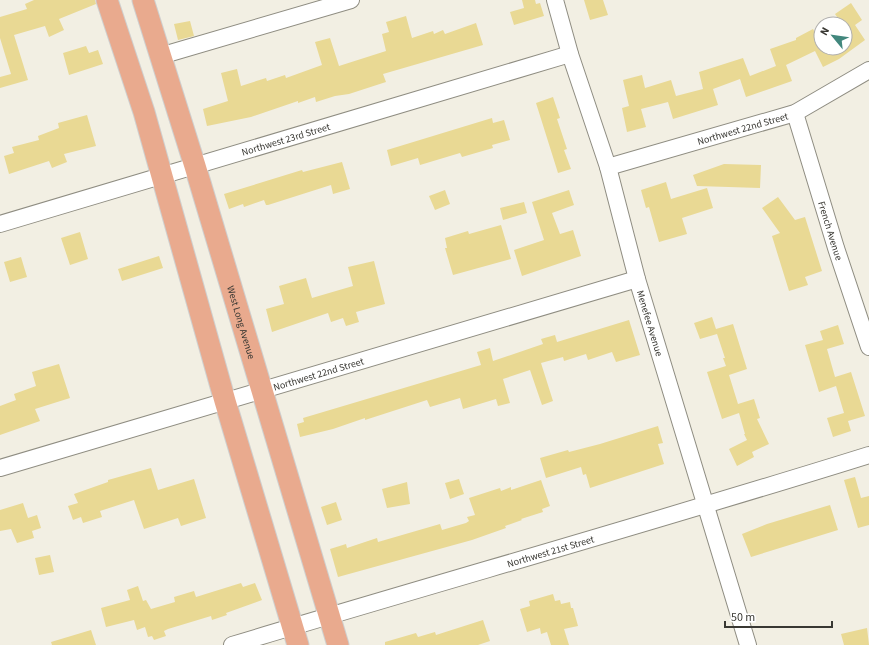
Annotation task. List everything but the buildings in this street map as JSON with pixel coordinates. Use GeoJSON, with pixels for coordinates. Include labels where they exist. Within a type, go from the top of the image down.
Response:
{"type":"FeatureCollection","features":[{"type":"Feature","properties":{"kind":"main road"},"geometry":{"type":"LineString","coordinates":[[107,0],[144,112],[225,401],[295,636]]}},
{"type":"Feature","properties":{"kind":"main road","name":"West Long Avenue"},"geometry":{"type":"LineString","coordinates":[[143,0],[195,166],[338,645]]}},
{"type":"Feature","properties":{"kind":"street"},"geometry":{"type":"LineString","coordinates":[[160,56],[351,0]]}},
{"type":"Feature","properties":{"kind":"street","name":"Menefee Avenue"},"geometry":{"type":"LineString","coordinates":[[555,0],[570,54],[608,167],[637,280],[748,645]]}},
{"type":"Feature","properties":{"kind":"street","name":"Northwest 23rd Street"},"geometry":{"type":"LineString","coordinates":[[0,224],[570,54]]}},
{"type":"Feature","properties":{"kind":"street","name":"Northwest 22nd Street"},"geometry":{"type":"LineString","coordinates":[[608,167],[795,113],[869,70]]}},
{"type":"Feature","properties":{"kind":"street","name":"French Avenue"},"geometry":{"type":"LineString","coordinates":[[795,113],[836,248],[869,347]]}},
{"type":"Feature","properties":{"kind":"street","name":"Northwest 22nd Street"},"geometry":{"type":"LineString","coordinates":[[0,468],[637,280]]}},
{"type":"Feature","properties":{"kind":"street","name":"Northwest 21st Street"},"geometry":{"type":"LineString","coordinates":[[232,645],[295,636],[330,616],[535,554],[706,506],[869,455]]}}]}
